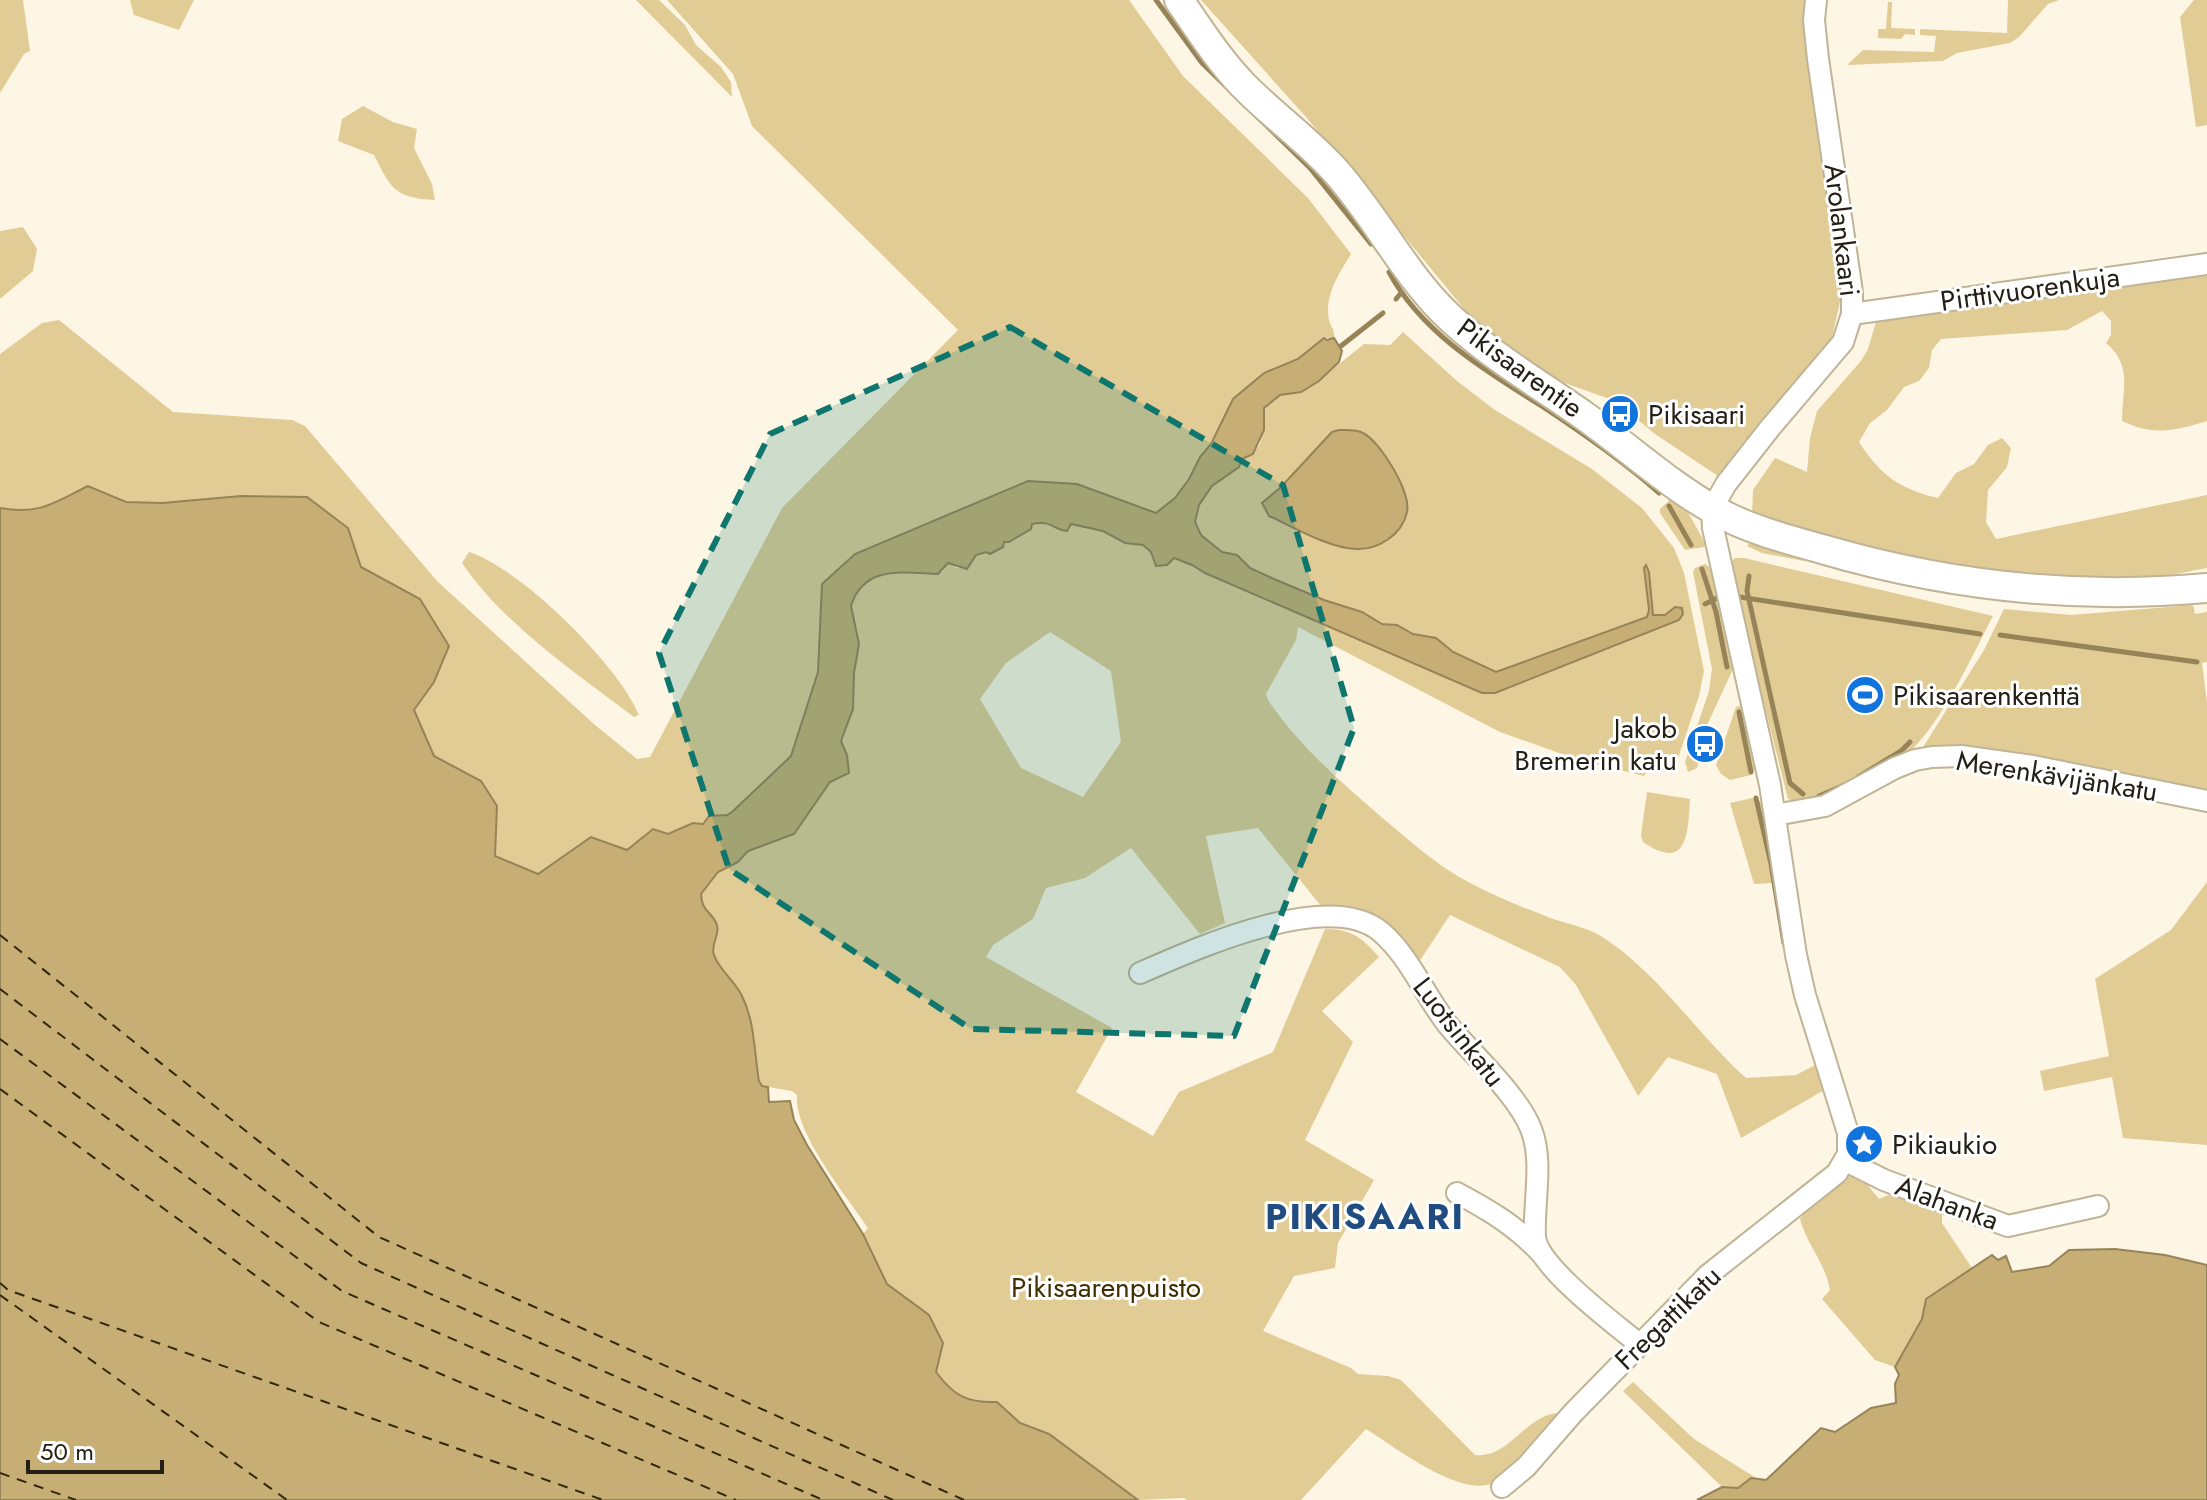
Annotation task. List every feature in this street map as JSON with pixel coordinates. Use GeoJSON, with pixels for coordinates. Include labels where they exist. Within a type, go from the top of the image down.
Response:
{"type":"FeatureCollection","features":[{"type":"Feature","properties":{"kind":"street","name":"Pikisaarentie"},"geometry":{"type":"LineString","coordinates":[[1179,0],[1213,50],[1243,85],[1337,172],[1369,211],[1428,295],[1445,312],[1471,336],[1712,509],[1744,525],[1794,541],[1948,580],[2079,593],[2207,588]]}},
{"type":"Feature","properties":{"kind":"street","name":"Arolankaari"},"geometry":{"type":"LineString","coordinates":[[1712,509],[1726,484],[1843,342],[1852,314],[1852,292],[1818,59],[1814,20],[1816,0]]}},
{"type":"Feature","properties":{"kind":"street","name":"Pirttivuorenkuja"},"geometry":{"type":"LineString","coordinates":[[1852,314],[2207,264]]}},
{"type":"Feature","properties":{"kind":"street"},"geometry":{"type":"LineString","coordinates":[[1712,509],[1713,528],[1775,815],[1805,995],[1848,1133],[1846,1161]]}},
{"type":"Feature","properties":{"kind":"street","name":"Merenkävijänkatu"},"geometry":{"type":"LineString","coordinates":[[1775,815],[1825,806],[1915,760],[1961,756],[2033,766],[2207,801]]}},
{"type":"Feature","properties":{"kind":"street","name":"Luotsinkatu"},"geometry":{"type":"LineString","coordinates":[[1140,973],[1246,932],[1310,918],[1347,916],[1359,919],[1380,932],[1398,951],[1447,1024],[1490,1071],[1530,1125],[1535,1150],[1535,1236],[1542,1255]]}},
{"type":"Feature","properties":{"kind":"street","name":"Alahanka"},"geometry":{"type":"LineString","coordinates":[[1846,1161],[1884,1180],[2008,1226],[2098,1206]]}},
{"type":"Feature","properties":{"kind":"street","name":"Fregattikatu"},"geometry":{"type":"LineString","coordinates":[[1502,1487],[1526,1467],[1639,1344],[1708,1275],[1837,1173],[1846,1161]]}},
{"type":"Feature","properties":{"kind":"street"},"geometry":{"type":"LineString","coordinates":[[1457,1193],[1515,1227],[1560,1276],[1639,1344]]}},
{"type":"Feature","properties":{"kind":"highlighted area"},"geometry":{"type":"Polygon","coordinates":[[[1010,327],[1283,485],[1354,728],[1234,1036],[971,1029],[729,869],[659,653],[770,434],[1010,327]]]}},
{"type":"Feature","properties":{"kind":"green space"},"geometry":{"type":"Polygon","coordinates":[[[0,0],[23,0],[30,51],[24,54],[0,93],[0,0]]]}},
{"type":"Feature","properties":{"kind":"green space"},"geometry":{"type":"Polygon","coordinates":[[[130,0],[194,0],[179,30],[134,15],[130,0]]]}},
{"type":"Feature","properties":{"kind":"green space"},"geometry":{"type":"Polygon","coordinates":[[[636,0],[659,0],[685,25],[696,45],[721,67],[731,82],[732,97],[636,0]]]}},
{"type":"Feature","properties":{"kind":"green space"},"geometry":{"type":"Polygon","coordinates":[[[667,0],[1129,0],[1183,76],[1308,198],[1351,254],[1334,285],[1329,302],[1329,320],[1334,338],[1323,338],[1298,359],[1265,373],[1233,399],[1211,444],[1189,479],[1175,498],[1156,513],[1077,485],[822,584],[818,672],[791,756],[727,815],[707,817],[703,824],[696,822],[667,834],[649,831],[627,850],[591,837],[538,874],[495,856],[497,806],[481,781],[434,756],[414,710],[434,682],[419,599],[361,567],[348,528],[162,503],[126,502],[88,486],[36,509],[0,508],[0,354],[42,323],[59,320],[173,412],[292,420],[305,426],[437,581],[595,725],[637,759],[650,757],[782,508],[958,330],[752,126],[733,74],[667,0]]]}},
{"type":"Feature","properties":{"kind":"green space"},"geometry":{"type":"Polygon","coordinates":[[[1201,0],[1806,0],[1842,293],[1832,337],[1822,354],[1770,411],[1718,476],[1655,434],[1615,401],[1548,377],[1474,321],[1306,117],[1201,0]]]}},
{"type":"Feature","properties":{"kind":"green space"},"geometry":{"type":"Polygon","coordinates":[[[2008,0],[2059,0],[2048,4],[2010,43],[1957,53],[1943,61],[1847,65],[1863,50],[1934,52],[1936,36],[1920,35],[1920,29],[2007,33],[2008,0]]]}},
{"type":"Feature","properties":{"kind":"green space"},"geometry":{"type":"Polygon","coordinates":[[[2194,0],[2207,0],[2207,125],[2196,127],[2180,17],[2194,0]]]}},
{"type":"Feature","properties":{"kind":"green space"},"geometry":{"type":"Polygon","coordinates":[[[1888,2],[1892,2],[1891,28],[1915,29],[1915,35],[1905,34],[1901,39],[1878,38],[1878,29],[1886,29],[1888,2]]]}},
{"type":"Feature","properties":{"kind":"green space"},"geometry":{"type":"Polygon","coordinates":[[[363,106],[393,122],[417,129],[414,148],[432,184],[435,200],[411,197],[396,190],[374,155],[338,141],[342,119],[363,106]]]}},
{"type":"Feature","properties":{"kind":"green space"},"geometry":{"type":"Polygon","coordinates":[[[23,227],[37,249],[33,271],[0,299],[0,231],[23,227]]]}},
{"type":"Feature","properties":{"kind":"green space"},"geometry":{"type":"Polygon","coordinates":[[[2207,272],[2207,421],[2154,430],[2122,421],[2123,369],[2120,360],[2106,343],[2111,335],[2111,321],[2102,311],[2067,330],[1941,339],[1932,350],[1929,368],[1919,381],[1904,387],[1887,410],[1870,423],[1859,442],[1875,464],[1892,479],[1938,498],[1956,473],[1974,464],[1988,445],[2002,438],[2011,448],[2007,467],[1988,490],[1986,522],[1996,539],[2207,495],[2207,568],[2140,581],[2038,574],[2009,579],[1970,575],[1752,517],[1753,490],[1775,458],[1807,472],[1810,438],[1817,411],[1861,361],[1876,322],[2198,276],[2198,273],[2207,272]]]}},
{"type":"Feature","properties":{"kind":"green space","name":"Pikisaarenpuisto"},"geometry":{"type":"Polygon","coordinates":[[[1403,332],[1457,381],[1495,410],[1592,469],[1642,508],[1674,548],[1684,573],[1704,671],[1699,696],[1674,770],[1650,769],[1644,776],[1579,760],[1500,732],[1298,627],[1296,640],[1266,694],[1268,700],[1294,734],[1323,764],[1428,856],[1462,879],[1493,894],[1604,938],[1643,969],[1746,1078],[1796,1075],[1817,1064],[1826,1089],[1741,1138],[1717,1074],[1668,1057],[1638,1096],[1576,985],[1560,967],[1450,915],[1415,968],[1385,933],[1365,916],[1352,910],[1321,906],[1258,828],[1206,836],[1225,923],[1200,934],[1131,848],[1085,878],[1046,888],[1033,919],[993,945],[986,957],[1112,1028],[1076,1092],[1153,1136],[1179,1092],[1273,1052],[1325,929],[1349,933],[1362,940],[1379,957],[1322,1011],[1353,1042],[1305,1140],[1374,1180],[1338,1243],[1335,1268],[1294,1276],[1263,1331],[1351,1368],[1358,1374],[1401,1380],[1475,1455],[1498,1450],[1547,1415],[1559,1413],[1562,1417],[1501,1479],[1479,1486],[1446,1477],[1428,1468],[1366,1429],[1301,1500],[1138,1500],[1049,1434],[1020,1423],[997,1402],[962,1396],[948,1387],[935,1372],[943,1343],[929,1316],[887,1284],[863,1234],[868,1228],[812,1145],[798,1110],[797,1095],[792,1091],[762,1086],[746,1006],[714,955],[717,925],[703,905],[701,894],[718,872],[738,862],[748,851],[794,834],[830,782],[849,773],[846,750],[841,741],[853,709],[859,644],[851,606],[857,592],[866,583],[889,574],[942,572],[948,563],[957,568],[969,568],[976,555],[991,554],[1032,524],[1077,524],[1103,531],[1125,543],[1143,545],[1151,552],[1154,564],[1176,559],[1186,561],[1205,573],[1482,693],[1495,693],[1679,619],[1671,609],[1665,614],[1653,615],[1649,573],[1644,568],[1649,610],[1647,617],[1497,672],[1453,652],[1436,638],[1413,634],[1398,625],[1382,624],[1362,612],[1324,600],[1250,568],[1237,555],[1222,552],[1201,536],[1195,526],[1199,505],[1212,486],[1239,467],[1242,460],[1253,454],[1260,444],[1264,430],[1264,408],[1269,402],[1280,395],[1301,391],[1318,381],[1364,344],[1390,345],[1403,332]],[[1339,430],[1332,432],[1262,503],[1269,516],[1322,540],[1354,549],[1372,547],[1389,539],[1401,525],[1407,508],[1405,495],[1387,457],[1339,430]],[[1050,632],[1006,663],[980,699],[1021,768],[1083,797],[1121,742],[1111,671],[1050,632]]]}},
{"type":"Feature","properties":{"kind":"green space"},"geometry":{"type":"Polygon","coordinates":[[[1673,497],[1688,512],[1706,545],[1704,547],[1685,550],[1660,513],[1660,509],[1673,497]]]}},
{"type":"Feature","properties":{"kind":"green space"},"geometry":{"type":"Polygon","coordinates":[[[1751,541],[1805,559],[1762,553],[1747,546],[1751,541]]]}},
{"type":"Feature","properties":{"kind":"green space"},"geometry":{"type":"Polygon","coordinates":[[[469,552],[514,577],[565,620],[611,670],[639,715],[634,717],[565,665],[498,607],[462,563],[469,552]]]}},
{"type":"Feature","properties":{"kind":"green space"},"geometry":{"type":"Polygon","coordinates":[[[1735,558],[1993,616],[1943,710],[1905,756],[1833,795],[1807,802],[1788,799],[1729,565],[1735,558]]]}},
{"type":"Feature","properties":{"kind":"green space"},"geometry":{"type":"Polygon","coordinates":[[[1705,564],[1713,569],[1735,660],[1708,723],[1697,768],[1688,772],[1685,762],[1709,691],[1712,669],[1693,572],[1705,564]]]}},
{"type":"Feature","properties":{"kind":"green space"},"geometry":{"type":"Polygon","coordinates":[[[2193,605],[2195,614],[2207,612],[2207,662],[2202,663],[2207,702],[2207,801],[2033,766],[1915,760],[1984,650],[2004,609],[2071,615],[2193,605]]]}},
{"type":"Feature","properties":{"kind":"green space"},"geometry":{"type":"Polygon","coordinates":[[[1743,706],[1757,766],[1751,775],[1730,780],[1721,774],[1716,765],[1736,707],[1743,706]]]}},
{"type":"Feature","properties":{"kind":"green space"},"geometry":{"type":"Polygon","coordinates":[[[1647,792],[1690,799],[1686,835],[1677,851],[1669,853],[1643,842],[1641,835],[1647,792]]]}},
{"type":"Feature","properties":{"kind":"green space"},"geometry":{"type":"Polygon","coordinates":[[[1757,798],[1761,803],[1772,883],[1754,884],[1730,803],[1757,798]]]}},
{"type":"Feature","properties":{"kind":"green space"},"geometry":{"type":"Polygon","coordinates":[[[2207,882],[2207,1145],[2123,1138],[2112,1077],[2044,1091],[2040,1071],[2109,1056],[2095,979],[2171,930],[2207,882]]]}},
{"type":"Feature","properties":{"kind":"green space"},"geometry":{"type":"Polygon","coordinates":[[[1851,1175],[1862,1178],[1879,1199],[1901,1190],[1942,1208],[1942,1223],[1972,1268],[1926,1299],[1922,1319],[1895,1367],[1875,1360],[1822,1299],[1830,1290],[1828,1280],[1800,1219],[1851,1175]]]}},
{"type":"Feature","properties":{"kind":"green space"},"geometry":{"type":"Polygon","coordinates":[[[1633,1382],[1694,1439],[1761,1481],[1738,1488],[1722,1487],[1623,1391],[1633,1382]]]}},
{"type":"Feature","properties":{"kind":"shaded area"},"geometry":{"type":"Polygon","coordinates":[[[1324,338],[1334,338],[1342,351],[1339,362],[1319,381],[1301,392],[1280,395],[1264,408],[1264,430],[1253,454],[1242,459],[1239,467],[1212,486],[1199,505],[1195,522],[1201,535],[1222,552],[1237,555],[1250,568],[1324,600],[1362,612],[1382,624],[1397,625],[1413,634],[1436,638],[1453,652],[1496,672],[1647,617],[1646,565],[1653,615],[1665,615],[1675,607],[1682,608],[1683,614],[1679,620],[1495,693],[1482,693],[1192,565],[1174,558],[1167,565],[1156,566],[1151,552],[1143,545],[1125,543],[1103,531],[1071,524],[1067,531],[1044,523],[1032,524],[1031,529],[1004,542],[1003,547],[990,554],[976,555],[967,569],[948,563],[938,574],[887,574],[865,583],[851,606],[859,644],[853,709],[841,741],[847,755],[849,773],[830,782],[794,834],[748,851],[738,862],[718,872],[701,894],[703,905],[717,925],[714,955],[746,1006],[759,1081],[762,1086],[768,1087],[769,1102],[790,1101],[794,1120],[807,1145],[863,1234],[887,1284],[929,1315],[943,1343],[936,1372],[962,1396],[997,1402],[1020,1423],[1049,1434],[1138,1500],[0,1500],[0,508],[36,509],[88,486],[126,502],[162,503],[241,496],[307,497],[348,528],[361,567],[420,599],[449,646],[434,682],[414,710],[434,756],[481,781],[497,806],[495,856],[538,874],[591,837],[627,850],[653,829],[668,834],[693,823],[703,824],[709,816],[727,815],[791,756],[818,672],[822,584],[855,554],[1028,481],[1077,484],[1156,513],[1175,498],[1189,479],[1211,444],[1233,399],[1264,373],[1298,359],[1324,338]]]}},
{"type":"Feature","properties":{"kind":"shaded area"},"geometry":{"type":"Polygon","coordinates":[[[1358,431],[1370,438],[1393,468],[1404,492],[1407,512],[1400,528],[1388,540],[1373,547],[1345,548],[1323,541],[1269,516],[1262,503],[1332,432],[1358,431]]]}},
{"type":"Feature","properties":{"kind":"shaded area"},"geometry":{"type":"Polygon","coordinates":[[[2115,1249],[2165,1255],[2207,1265],[2207,1500],[1697,1500],[1722,1487],[1738,1488],[1751,1478],[1766,1480],[1821,1428],[1835,1432],[1871,1408],[1896,1403],[1895,1384],[1899,1375],[1895,1367],[1922,1319],[1926,1299],[1992,1255],[1998,1260],[2006,1256],[2012,1272],[2049,1266],[2069,1250],[2115,1249]]]}},
{"type":"Feature","properties":{"kind":"waterway"},"geometry":{"type":"LineString","coordinates":[[1156,0],[1202,63],[1310,168],[1371,244]]}},
{"type":"Feature","properties":{"kind":"waterway"},"geometry":{"type":"LineString","coordinates":[[1389,272],[1418,313],[1456,348],[1601,447],[1659,493]]}},
{"type":"Feature","properties":{"kind":"waterway"},"geometry":{"type":"LineString","coordinates":[[1396,299],[1401,293]]}},
{"type":"Feature","properties":{"kind":"waterway"},"geometry":{"type":"LineString","coordinates":[[1341,346],[1383,313]]}},
{"type":"Feature","properties":{"kind":"waterway"},"geometry":{"type":"LineString","coordinates":[[1669,506],[1691,545]]}},
{"type":"Feature","properties":{"kind":"waterway"},"geometry":{"type":"LineString","coordinates":[[1702,569],[1716,612],[1727,667]]}},
{"type":"Feature","properties":{"kind":"waterway"},"geometry":{"type":"LineString","coordinates":[[1749,576],[1747,591],[1790,783],[1803,794]]}},
{"type":"Feature","properties":{"kind":"waterway"},"geometry":{"type":"LineString","coordinates":[[1740,597],[1980,634]]}},
{"type":"Feature","properties":{"kind":"waterway"},"geometry":{"type":"LineString","coordinates":[[1705,604],[1717,598]]}},
{"type":"Feature","properties":{"kind":"waterway"},"geometry":{"type":"LineString","coordinates":[[2000,635],[2197,662]]}},
{"type":"Feature","properties":{"kind":"waterway"},"geometry":{"type":"LineString","coordinates":[[1739,712],[1751,772]]}},
{"type":"Feature","properties":{"kind":"waterway"},"geometry":{"type":"LineString","coordinates":[[1858,777],[1901,751],[1910,742]]}},
{"type":"Feature","properties":{"kind":"waterway"},"geometry":{"type":"LineString","coordinates":[[1819,796],[1842,786]]}},
{"type":"Feature","properties":{"kind":"waterway"},"geometry":{"type":"LineString","coordinates":[[1756,798],[1784,943]]}},
{"type":"Feature","properties":{"kind":"ferry route"},"geometry":{"type":"LineString","coordinates":[[0,935],[379,1237],[964,1500]]}},
{"type":"Feature","properties":{"kind":"ferry route"},"geometry":{"type":"LineString","coordinates":[[0,989],[361,1263],[893,1500]]}},
{"type":"Feature","properties":{"kind":"ferry route"},"geometry":{"type":"LineString","coordinates":[[0,1039],[342,1291],[823,1500]]}},
{"type":"Feature","properties":{"kind":"ferry route"},"geometry":{"type":"LineString","coordinates":[[0,1089],[319,1322],[736,1500]]}},
{"type":"Feature","properties":{"kind":"ferry route"},"geometry":{"type":"LineString","coordinates":[[0,1283],[8,1290],[603,1500]]}},
{"type":"Feature","properties":{"kind":"ferry route"},"geometry":{"type":"LineString","coordinates":[[0,1295],[287,1500]]}},
{"type":"Feature","properties":{"kind":"ferry route"},"geometry":{"type":"LineString","coordinates":[[0,1473],[76,1500]]}},
{"type":"Feature","properties":{"kind":"place","name":"Pikisaari"},"geometry":{"type":"Point","coordinates":[1620,414]}},
{"type":"Feature","properties":{"kind":"place","name":"Pikisaarenkenttä"},"geometry":{"type":"Point","coordinates":[1865,695]}},
{"type":"Feature","properties":{"kind":"place","name":"Jakob Bremerin katu"},"geometry":{"type":"Point","coordinates":[1705,744]}},
{"type":"Feature","properties":{"kind":"place","name":"Pikiaukio"},"geometry":{"type":"Point","coordinates":[1864,1144]}},
{"type":"Feature","properties":{"kind":"district","name":"PIKISAARI"},"geometry":{"type":"Point","coordinates":[1365,1216]}}]}
